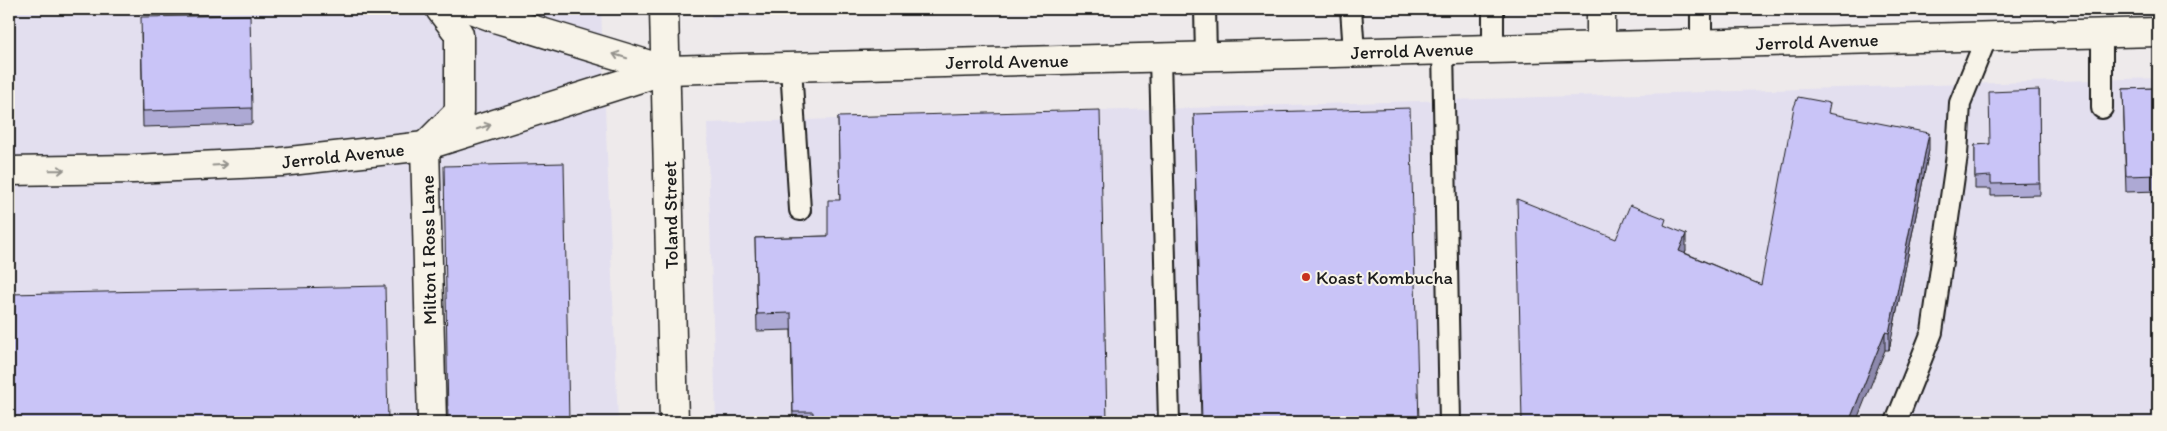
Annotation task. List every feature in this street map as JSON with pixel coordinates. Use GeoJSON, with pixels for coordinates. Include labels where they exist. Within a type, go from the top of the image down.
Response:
{"type":"FeatureCollection","features":[{"type":"Feature","properties":{"kind":"street"},"geometry":{"type":"LineString","coordinates":[[425,146],[459,112],[459,34],[440,9]]}},
{"type":"Feature","properties":{"kind":"street","name":"Jerrold Avenue"},"geometry":{"type":"LineString","coordinates":[[471,9],[498,14],[666,70]]}},
{"type":"Feature","properties":{"kind":"street","name":"Toland Street"},"geometry":{"type":"LineString","coordinates":[[664,9],[674,422]]}},
{"type":"Feature","properties":{"kind":"street"},"geometry":{"type":"LineString","coordinates":[[1600,9],[1601,46]]}},
{"type":"Feature","properties":{"kind":"street","name":"Jerrold Avenue"},"geometry":{"type":"LineString","coordinates":[[9,171],[133,169],[281,162],[425,146],[666,70],[2158,32]]}},
{"type":"Feature","properties":{"kind":"street","name":"Milton I Ross Lane"},"geometry":{"type":"LineString","coordinates":[[425,146],[432,422]]}},
{"type":"Feature","properties":{"kind":"lane"},"geometry":{"type":"LineString","coordinates":[[1206,9],[1206,56]]}},
{"type":"Feature","properties":{"kind":"lane"},"geometry":{"type":"LineString","coordinates":[[1350,9],[1354,52]]}},
{"type":"Feature","properties":{"kind":"lane"},"geometry":{"type":"LineString","coordinates":[[1493,9],[1494,48]]}},
{"type":"Feature","properties":{"kind":"lane"},"geometry":{"type":"LineString","coordinates":[[1701,9],[1701,44]]}},
{"type":"Feature","properties":{"kind":"lane"},"geometry":{"type":"LineString","coordinates":[[2102,33],[2102,108]]}},
{"type":"Feature","properties":{"kind":"lane"},"geometry":{"type":"LineString","coordinates":[[1896,422],[1932,332],[1957,155],[1960,103],[1987,36]]}},
{"type":"Feature","properties":{"kind":"lane"},"geometry":{"type":"LineString","coordinates":[[1443,49],[1450,422]]}},
{"type":"Feature","properties":{"kind":"lane"},"geometry":{"type":"LineString","coordinates":[[1160,58],[1169,422]]}},
{"type":"Feature","properties":{"kind":"lane"},"geometry":{"type":"LineString","coordinates":[[791,67],[800,210]]}},
{"type":"Feature","properties":{"kind":"shaded area"},"geometry":{"type":"Polygon","coordinates":[[[9,9],[601,9],[618,422],[9,422],[9,9]]]}},
{"type":"Feature","properties":{"kind":"shaded area"},"geometry":{"type":"Polygon","coordinates":[[[711,9],[1055,9],[711,18],[711,9]]]}},
{"type":"Feature","properties":{"kind":"shaded area"},"geometry":{"type":"Polygon","coordinates":[[[2158,78],[2158,422],[716,422],[707,123],[2158,78]]]}},
{"type":"Feature","properties":{"kind":"building"},"geometry":{"type":"Polygon","coordinates":[[[250,15],[252,108],[143,111],[141,17],[250,15]]]}},
{"type":"Feature","properties":{"kind":"building"},"geometry":{"type":"Polygon","coordinates":[[[2158,88],[2158,175],[2126,176],[2123,89],[2158,88]]]}},
{"type":"Feature","properties":{"kind":"building"},"geometry":{"type":"Polygon","coordinates":[[[2039,90],[2040,183],[1991,184],[1991,176],[1975,177],[1975,145],[1990,144],[1989,92],[2039,90]]]}},
{"type":"Feature","properties":{"kind":"building"},"geometry":{"type":"Polygon","coordinates":[[[1798,97],[1830,103],[1828,113],[1929,133],[1889,333],[1885,332],[1849,422],[1522,422],[1517,199],[1616,239],[1630,205],[1666,219],[1664,225],[1686,234],[1679,251],[1761,285],[1794,107],[1798,97]]]}},
{"type":"Feature","properties":{"kind":"building","name":"Koast Kombucha"},"geometry":{"type":"Polygon","coordinates":[[[1410,108],[1419,422],[1202,422],[1194,114],[1410,108]]]}},
{"type":"Feature","properties":{"kind":"building"},"geometry":{"type":"Polygon","coordinates":[[[1100,110],[1107,422],[813,422],[813,412],[793,412],[791,313],[757,314],[755,238],[828,236],[828,200],[840,200],[838,117],[1100,110]]]}},
{"type":"Feature","properties":{"kind":"building"},"geometry":{"type":"Polygon","coordinates":[[[564,163],[569,422],[448,422],[444,166],[564,163]]]}},
{"type":"Feature","properties":{"kind":"building"},"geometry":{"type":"Polygon","coordinates":[[[385,286],[388,422],[9,422],[9,294],[385,286]]]}},
{"type":"Feature","properties":{"kind":"place","name":"Koast Kombucha"},"geometry":{"type":"Point","coordinates":[1306,277]}}]}
